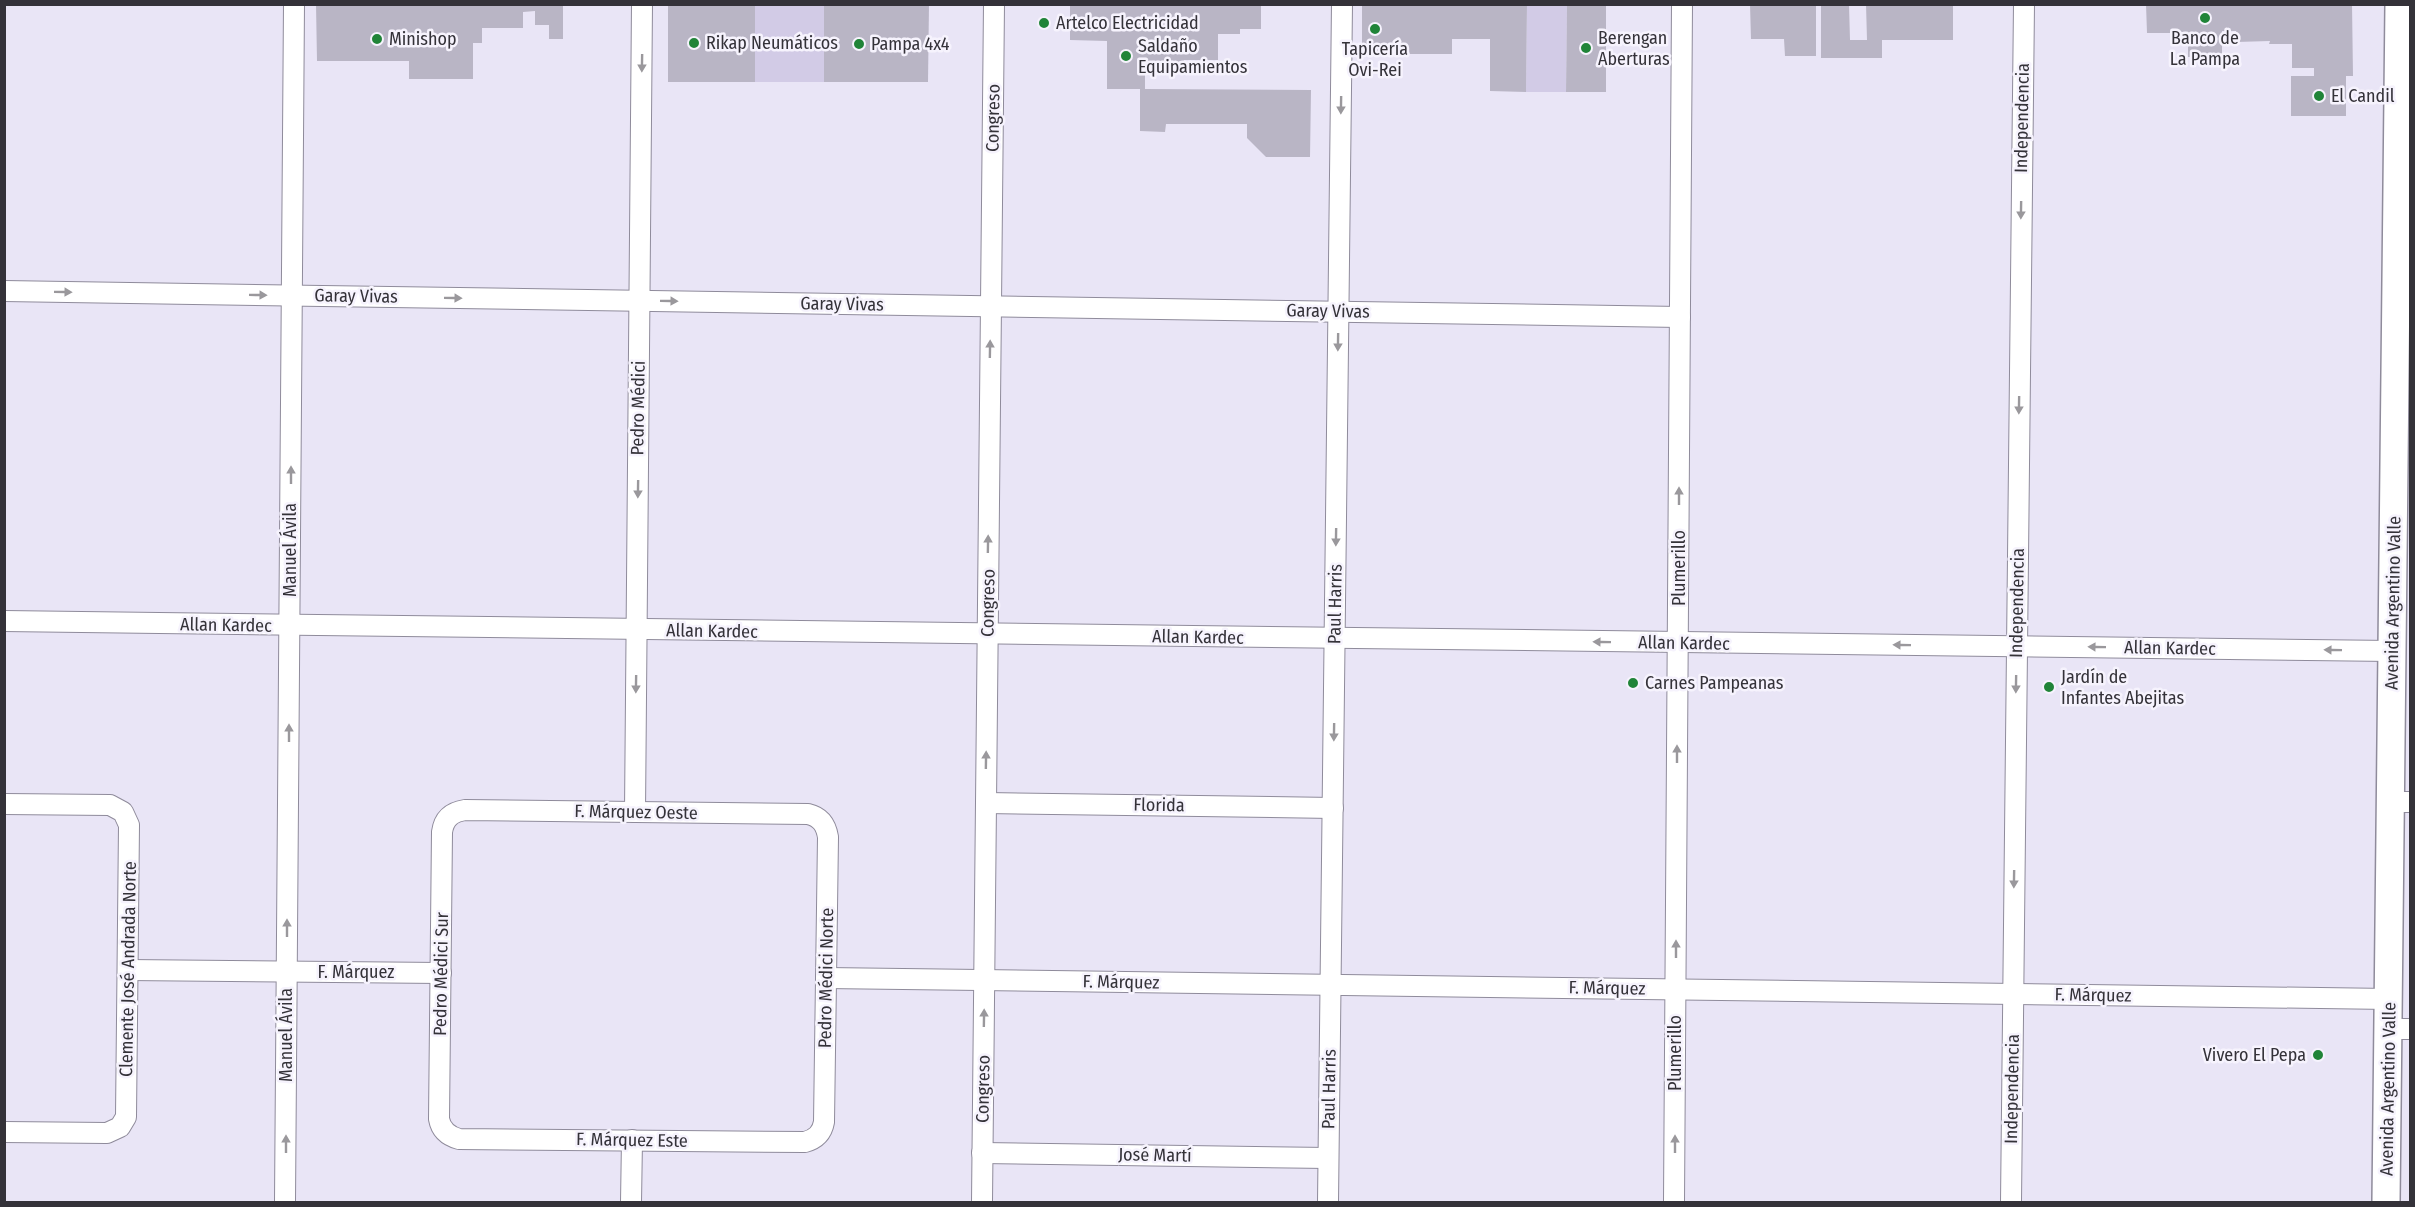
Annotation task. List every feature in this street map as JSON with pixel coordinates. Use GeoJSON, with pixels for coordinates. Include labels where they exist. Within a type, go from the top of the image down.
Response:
{"type":"FeatureCollection","features":[{"type":"Feature","properties":{"kind":"main road","name":"Avenida Argentino Valle"},"geometry":{"type":"LineString","coordinates":[[2386,1203],[2399,1029],[2389,999],[2401,802],[2392,651],[2402,576],[2403,388],[2399,4]]}},
{"type":"Feature","properties":{"kind":"street","name":"Manuel Ávila"},"geometry":{"type":"LineString","coordinates":[[285,1203],[294,4]]}},
{"type":"Feature","properties":{"kind":"street","name":"Pedro Médici"},"geometry":{"type":"LineString","coordinates":[[635,812],[642,4]]}},
{"type":"Feature","properties":{"kind":"street","name":"Congreso"},"geometry":{"type":"LineString","coordinates":[[982,1203],[994,4]]}},
{"type":"Feature","properties":{"kind":"street","name":"Paul Harris"},"geometry":{"type":"LineString","coordinates":[[1328,1203],[1342,4]]}},
{"type":"Feature","properties":{"kind":"street","name":"Plumerillo"},"geometry":{"type":"LineString","coordinates":[[1674,1203],[1683,4]]}},
{"type":"Feature","properties":{"kind":"street","name":"Independencia"},"geometry":{"type":"LineString","coordinates":[[2011,1203],[2024,4]]}},
{"type":"Feature","properties":{"kind":"street","name":"Garay Vivas"},"geometry":{"type":"LineString","coordinates":[[4,291],[1680,317]]}},
{"type":"Feature","properties":{"kind":"street","name":"Allan Kardec"},"geometry":{"type":"LineString","coordinates":[[4,621],[2392,651]]}},
{"type":"Feature","properties":{"kind":"street","name":"Florida"},"geometry":{"type":"LineString","coordinates":[[986,803],[1333,808]]}},
{"type":"Feature","properties":{"kind":"street","name":"Clemente José Andrada Norte"},"geometry":{"type":"LineString","coordinates":[[4,804],[107,805],[117,807],[123,812],[129,825],[126,1114],[120,1127],[111,1132],[4,1132]]}},
{"type":"Feature","properties":{"kind":"street","name":"F. Márquez Oeste"},"geometry":{"type":"LineString","coordinates":[[449,816],[465,810],[808,814],[821,820]]}},
{"type":"Feature","properties":{"kind":"street","name":"Pedro Médici Sur"},"geometry":{"type":"LineString","coordinates":[[446,1132],[439,1119],[442,832],[449,816]]}},
{"type":"Feature","properties":{"kind":"street","name":"Pedro Médici Norte"},"geometry":{"type":"LineString","coordinates":[[818,1135],[824,1122],[828,837],[821,820]]}},
{"type":"Feature","properties":{"kind":"street","name":"F. Márquez"},"geometry":{"type":"LineString","coordinates":[[128,970],[441,973]]}},
{"type":"Feature","properties":{"kind":"street","name":"F. Márquez"},"geometry":{"type":"LineString","coordinates":[[826,978],[2389,999]]}},
{"type":"Feature","properties":{"kind":"street","name":"F. Márquez Este"},"geometry":{"type":"LineString","coordinates":[[446,1132],[459,1138],[805,1142],[818,1135]]}},
{"type":"Feature","properties":{"kind":"street"},"geometry":{"type":"LineString","coordinates":[[631,1203],[632,1140]]}},
{"type":"Feature","properties":{"kind":"street","name":"José Martí"},"geometry":{"type":"LineString","coordinates":[[982,1153],[1328,1158]]}},
{"type":"Feature","properties":{"kind":"shaded area"},"geometry":{"type":"Polygon","coordinates":[[[755,5],[824,5],[824,82],[755,82],[755,5]]]}},
{"type":"Feature","properties":{"kind":"shaded area"},"geometry":{"type":"Polygon","coordinates":[[[1527,5],[1567,5],[1566,92],[1526,92],[1527,5]]]}},
{"type":"Feature","properties":{"kind":"building"},"geometry":{"type":"Polygon","coordinates":[[[316,4],[563,4],[563,39],[549,39],[549,25],[535,25],[535,11],[523,12],[523,28],[482,28],[482,43],[473,43],[473,79],[409,79],[409,61],[317,61],[316,4]]]}},
{"type":"Feature","properties":{"kind":"building"},"geometry":{"type":"Polygon","coordinates":[[[668,4],[755,4],[755,82],[668,82],[668,4]]]}},
{"type":"Feature","properties":{"kind":"building","name":"Pampa 4x4"},"geometry":{"type":"Polygon","coordinates":[[[929,4],[928,82],[824,82],[824,5],[929,4]]]}},
{"type":"Feature","properties":{"kind":"building"},"geometry":{"type":"Polygon","coordinates":[[[1070,4],[1261,5],[1261,29],[1240,29],[1240,34],[1218,34],[1218,60],[1184,60],[1184,71],[1145,71],[1145,89],[1311,90],[1310,157],[1266,157],[1247,138],[1247,124],[1166,124],[1165,132],[1140,131],[1140,89],[1107,89],[1107,41],[1070,40],[1070,4]]]}},
{"type":"Feature","properties":{"kind":"building"},"geometry":{"type":"Polygon","coordinates":[[[1362,4],[1527,4],[1526,92],[1490,91],[1490,39],[1452,39],[1452,54],[1362,54],[1362,4]]]}},
{"type":"Feature","properties":{"kind":"building","name":"Berengan Aberturas"},"geometry":{"type":"Polygon","coordinates":[[[1567,4],[1606,4],[1606,92],[1566,92],[1567,4]]]}},
{"type":"Feature","properties":{"kind":"building"},"geometry":{"type":"Polygon","coordinates":[[[1750,4],[1816,4],[1816,56],[1785,56],[1784,39],[1751,39],[1750,4]]]}},
{"type":"Feature","properties":{"kind":"building"},"geometry":{"type":"Polygon","coordinates":[[[1821,4],[1849,4],[1850,40],[1867,40],[1866,4],[1953,4],[1953,40],[1882,40],[1882,58],[1821,58],[1821,4]]]}},
{"type":"Feature","properties":{"kind":"building"},"geometry":{"type":"Polygon","coordinates":[[[2146,4],[2352,4],[2353,76],[2346,76],[2346,116],[2291,116],[2291,76],[2314,76],[2314,68],[2292,68],[2292,44],[2269,44],[2270,41],[2236,42],[2236,31],[2222,31],[2222,57],[2188,57],[2188,33],[2147,33],[2146,4]]]}},
{"type":"Feature","properties":{"kind":"place","name":"Banco de La Pampa"},"geometry":{"type":"Point","coordinates":[2205,18]}},
{"type":"Feature","properties":{"kind":"place","name":"Artelco Electricidad"},"geometry":{"type":"Point","coordinates":[1044,23]}},
{"type":"Feature","properties":{"kind":"place","name":"Tapicería Ovi-Rei"},"geometry":{"type":"Point","coordinates":[1375,29]}},
{"type":"Feature","properties":{"kind":"place","name":"Minishop"},"geometry":{"type":"Point","coordinates":[377,39]}},
{"type":"Feature","properties":{"kind":"place","name":"Rikap Neumáticos"},"geometry":{"type":"Point","coordinates":[694,43]}},
{"type":"Feature","properties":{"kind":"place","name":"Pampa 4x4"},"geometry":{"type":"Point","coordinates":[859,44]}},
{"type":"Feature","properties":{"kind":"place","name":"Berengan Aberturas"},"geometry":{"type":"Point","coordinates":[1586,48]}},
{"type":"Feature","properties":{"kind":"place","name":"Saldaño Equipamientos"},"geometry":{"type":"Point","coordinates":[1126,56]}},
{"type":"Feature","properties":{"kind":"place","name":"El Candil"},"geometry":{"type":"Point","coordinates":[2319,96]}},
{"type":"Feature","properties":{"kind":"place","name":"Carnes Pampeanas"},"geometry":{"type":"Point","coordinates":[1633,683]}},
{"type":"Feature","properties":{"kind":"place","name":"Jardín de Infantes Abejitas"},"geometry":{"type":"Point","coordinates":[2049,687]}},
{"type":"Feature","properties":{"kind":"place","name":"Vivero El Pepa"},"geometry":{"type":"Point","coordinates":[2318,1055]}}]}
